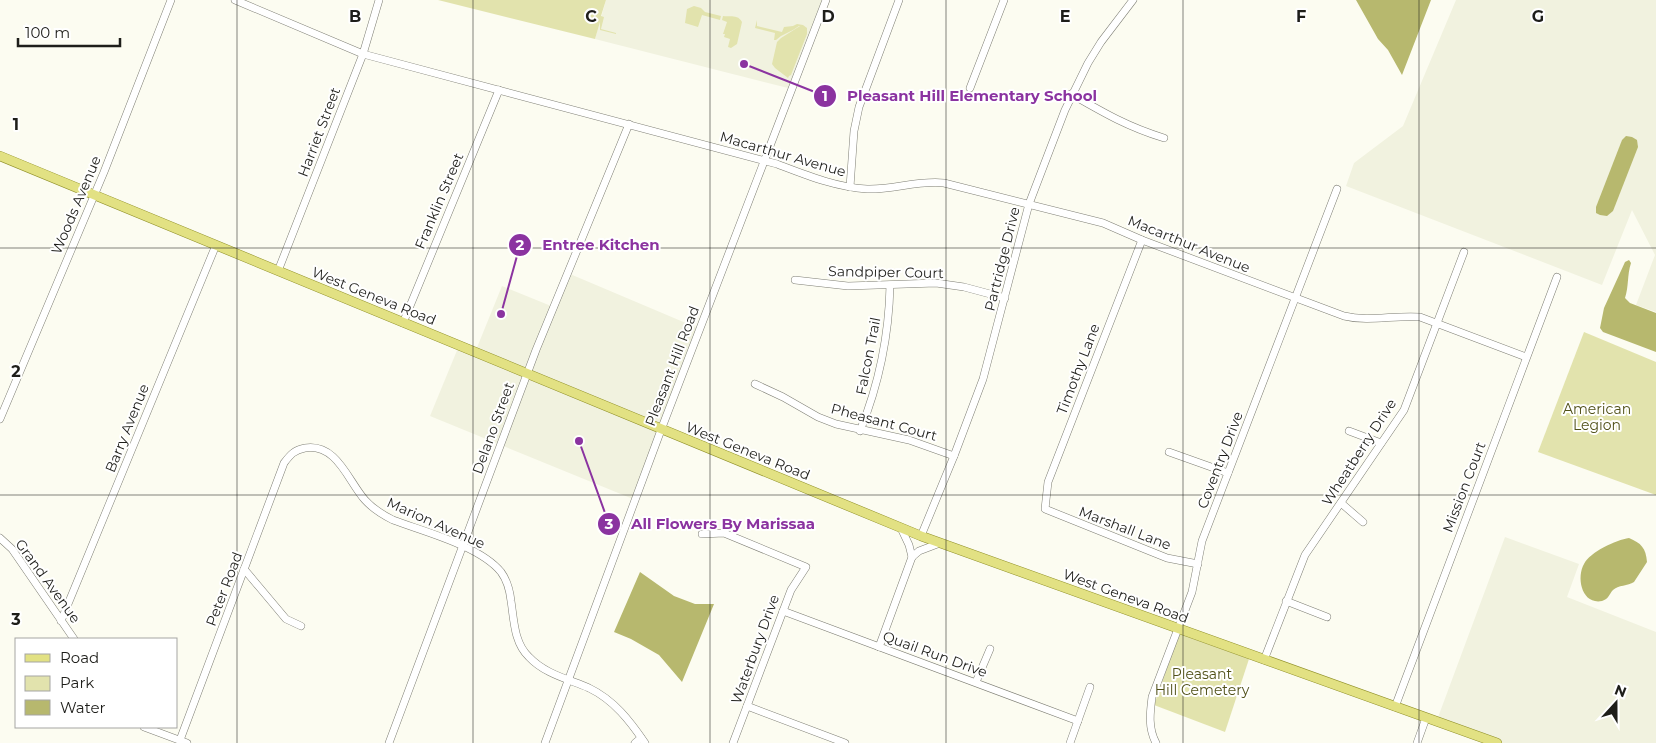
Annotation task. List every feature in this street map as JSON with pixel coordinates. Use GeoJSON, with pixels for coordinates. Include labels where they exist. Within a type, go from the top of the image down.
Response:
{"type":"FeatureCollection","features":[{"type":"Feature","properties":{"kind":"main road","name":"West Geneva Road"},"geometry":{"type":"LineString","coordinates":[[0,156],[900,528],[1497,743]]}},
{"type":"Feature","properties":{"kind":"street","name":"Woods Avenue"},"geometry":{"type":"LineString","coordinates":[[0,419],[104,172],[171,0]]}},
{"type":"Feature","properties":{"kind":"street","name":"Macarthur Avenue"},"geometry":{"type":"LineString","coordinates":[[235,0],[363,54],[777,164],[823,181],[867,189],[925,182],[944,183],[1029,204],[1103,224],[1295,298],[1354,318],[1420,317],[1526,357]]}},
{"type":"Feature","properties":{"kind":"street","name":"Harriet Street"},"geometry":{"type":"LineString","coordinates":[[278,271],[363,54],[379,0]]}},
{"type":"Feature","properties":{"kind":"street","name":"Pleasant Hill Road"},"geometry":{"type":"LineString","coordinates":[[545,743],[661,430],[826,0]]}},
{"type":"Feature","properties":{"kind":"street"},"geometry":{"type":"LineString","coordinates":[[850,186],[854,131],[859,107],[900,0]]}},
{"type":"Feature","properties":{"kind":"street"},"geometry":{"type":"LineString","coordinates":[[970,88],[1004,0]]}},
{"type":"Feature","properties":{"kind":"street","name":"Partridge Drive"},"geometry":{"type":"LineString","coordinates":[[921,536],[954,456],[982,379],[1029,204],[1071,94],[1101,42],[1133,0]]}},
{"type":"Feature","properties":{"kind":"street","name":"Franklin Street"},"geometry":{"type":"LineString","coordinates":[[403,323],[499,90]]}},
{"type":"Feature","properties":{"kind":"street"},"geometry":{"type":"LineString","coordinates":[[1071,94],[1119,122],[1164,138]]}},
{"type":"Feature","properties":{"kind":"street","name":"Delano Street"},"geometry":{"type":"LineString","coordinates":[[389,743],[527,374],[629,124]]}},
{"type":"Feature","properties":{"kind":"street","name":"Coventry Drive"},"geometry":{"type":"LineString","coordinates":[[1156,743],[1151,733],[1150,713],[1152,697],[1192,592],[1202,542],[1337,189]]}},
{"type":"Feature","properties":{"kind":"street","name":"Timothy Lane"},"geometry":{"type":"LineString","coordinates":[[1045,509],[1048,482],[1142,240]]}},
{"type":"Feature","properties":{"kind":"street","name":"Barry Avenue"},"geometry":{"type":"LineString","coordinates":[[61,621],[216,245]]}},
{"type":"Feature","properties":{"kind":"street","name":"Wheatberry Drive"},"geometry":{"type":"LineString","coordinates":[[1264,660],[1305,555],[1406,406],[1464,252]]}},
{"type":"Feature","properties":{"kind":"street","name":"Mission Court"},"geometry":{"type":"LineString","coordinates":[[1395,707],[1556,277]]}},
{"type":"Feature","properties":{"kind":"street","name":"Sandpiper Court"},"geometry":{"type":"LineString","coordinates":[[795,280],[848,286],[936,283],[1005,298]]}},
{"type":"Feature","properties":{"kind":"street","name":"Falcon Trail"},"geometry":{"type":"LineString","coordinates":[[860,430],[871,404],[888,326],[890,285]]}},
{"type":"Feature","properties":{"kind":"street","name":"Pheasant Court"},"geometry":{"type":"LineString","coordinates":[[755,384],[783,396],[818,417],[836,424],[909,440],[954,456]]}},
{"type":"Feature","properties":{"kind":"street"},"geometry":{"type":"LineString","coordinates":[[1349,431],[1381,443]]}},
{"type":"Feature","properties":{"kind":"street","name":"Marion Avenue"},"geometry":{"type":"LineString","coordinates":[[296,449],[317,448],[335,458],[345,469],[365,500],[382,514],[393,520],[475,551],[490,561],[502,573],[510,593],[514,628],[520,644],[528,657],[546,670],[589,689],[610,701],[626,717],[643,740]]}},
{"type":"Feature","properties":{"kind":"street","name":"Peter Road"},"geometry":{"type":"LineString","coordinates":[[183,742],[244,569],[284,463],[296,449]]}},
{"type":"Feature","properties":{"kind":"street"},"geometry":{"type":"LineString","coordinates":[[1169,452],[1228,473]]}},
{"type":"Feature","properties":{"kind":"street"},"geometry":{"type":"LineString","coordinates":[[1342,503],[1363,522]]}},
{"type":"Feature","properties":{"kind":"street","name":"Marshall Lane"},"geometry":{"type":"LineString","coordinates":[[1045,509],[1167,558],[1198,564]]}},
{"type":"Feature","properties":{"kind":"street"},"geometry":{"type":"LineString","coordinates":[[900,528],[909,545],[912,557]]}},
{"type":"Feature","properties":{"kind":"street","name":"Waterbury Drive"},"geometry":{"type":"LineString","coordinates":[[702,534],[724,533],[806,567],[791,590],[734,743]]}},
{"type":"Feature","properties":{"kind":"street","name":"Grand Avenue"},"geometry":{"type":"LineString","coordinates":[[0,538],[12,549],[73,638]]}},
{"type":"Feature","properties":{"kind":"street"},"geometry":{"type":"LineString","coordinates":[[880,646],[912,557],[919,551],[940,543]]}},
{"type":"Feature","properties":{"kind":"street"},"geometry":{"type":"LineString","coordinates":[[244,569],[286,619],[301,626]]}},
{"type":"Feature","properties":{"kind":"street"},"geometry":{"type":"LineString","coordinates":[[1286,601],[1327,617]]}},
{"type":"Feature","properties":{"kind":"street","name":"Quail Run Drive"},"geometry":{"type":"LineString","coordinates":[[783,610],[1078,720]]}},
{"type":"Feature","properties":{"kind":"street"},"geometry":{"type":"LineString","coordinates":[[976,682],[990,648]]}},
{"type":"Feature","properties":{"kind":"street"},"geometry":{"type":"LineString","coordinates":[[1070,743],[1090,687]]}},
{"type":"Feature","properties":{"kind":"street"},"geometry":{"type":"LineString","coordinates":[[747,706],[845,743]]}},
{"type":"Feature","properties":{"kind":"street"},"geometry":{"type":"LineString","coordinates":[[1417,743],[1426,718]]}},
{"type":"Feature","properties":{"kind":"street"},"geometry":{"type":"LineString","coordinates":[[147,728],[183,742]]}},
{"type":"Feature","properties":{"kind":"street"},"geometry":{"type":"LineString","coordinates":[[635,743],[643,740]]}},
{"type":"Feature","properties":{"kind":"shaded area"},"geometry":{"type":"Polygon","coordinates":[[[606,0],[822,0],[788,88],[595,39],[606,0]]]}},
{"type":"Feature","properties":{"kind":"shaded area"},"geometry":{"type":"Polygon","coordinates":[[[1456,0],[1656,0],[1656,312],[1636,305],[1655,255],[1632,210],[1602,285],[1346,186],[1354,163],[1403,126],[1456,0]]]}},
{"type":"Feature","properties":{"kind":"shaded area"},"geometry":{"type":"Polygon","coordinates":[[[570,274],[700,329],[660,426],[476,350],[502,286],[556,308],[570,274]]]}},
{"type":"Feature","properties":{"kind":"shaded area"},"geometry":{"type":"Polygon","coordinates":[[[458,348],[660,431],[633,499],[430,416],[458,348]]]}},
{"type":"Feature","properties":{"kind":"shaded area"},"geometry":{"type":"Polygon","coordinates":[[[1505,537],[1579,564],[1567,597],[1656,632],[1656,743],[1500,743],[1437,720],[1505,537]]]}},
{"type":"Feature","properties":{"kind":"green space"},"geometry":{"type":"Polygon","coordinates":[[[438,0],[606,0],[601,16],[604,17],[601,29],[616,34],[600,30],[600,22],[595,39],[438,0]]]}},
{"type":"Feature","properties":{"kind":"green space"},"geometry":{"type":"Polygon","coordinates":[[[694,6],[701,8],[705,12],[721,16],[720,20],[702,15],[698,27],[685,23],[687,9],[694,6]]]}},
{"type":"Feature","properties":{"kind":"green space"},"geometry":{"type":"Polygon","coordinates":[[[723,16],[736,17],[742,22],[737,44],[731,48],[728,47],[730,39],[724,37],[725,34],[723,34],[727,22],[722,20],[723,16]]]}},
{"type":"Feature","properties":{"kind":"green space"},"geometry":{"type":"Polygon","coordinates":[[[757,20],[757,26],[782,32],[784,27],[797,24],[807,28],[807,34],[791,75],[788,78],[772,64],[777,42],[800,26],[774,40],[775,33],[755,28],[757,20]]]}},
{"type":"Feature","properties":{"kind":"green space","name":"American Legion"},"geometry":{"type":"Polygon","coordinates":[[[1584,332],[1656,362],[1656,495],[1538,452],[1584,332]]]}},
{"type":"Feature","properties":{"kind":"green space","name":"Pleasant Hill Cemetery"},"geometry":{"type":"Polygon","coordinates":[[[1179,634],[1249,659],[1225,732],[1154,705],[1179,634]]]}},
{"type":"Feature","properties":{"kind":"water"},"geometry":{"type":"Polygon","coordinates":[[[1356,0],[1431,0],[1402,75],[1388,50],[1378,39],[1356,0]]]}},
{"type":"Feature","properties":{"kind":"water"},"geometry":{"type":"Polygon","coordinates":[[[1626,136],[1637,140],[1638,147],[1613,211],[1607,216],[1600,215],[1596,213],[1596,207],[1622,140],[1626,136]]]}},
{"type":"Feature","properties":{"kind":"water"},"geometry":{"type":"Polygon","coordinates":[[[1629,260],[1631,263],[1625,298],[1630,303],[1656,313],[1656,352],[1603,332],[1600,328],[1604,308],[1625,262],[1629,260]]]}},
{"type":"Feature","properties":{"kind":"water"},"geometry":{"type":"Polygon","coordinates":[[[1629,538],[1642,547],[1647,562],[1634,582],[1615,588],[1608,598],[1602,601],[1590,599],[1582,589],[1581,576],[1584,564],[1592,555],[1604,547],[1629,538]]]}},
{"type":"Feature","properties":{"kind":"water"},"geometry":{"type":"Polygon","coordinates":[[[640,572],[674,596],[695,604],[714,604],[682,682],[659,655],[631,639],[614,632],[640,572]]]}},
{"type":"Feature","properties":{"kind":"place","name":"Pleasant Hill Elementary School"},"geometry":{"type":"Point","coordinates":[744,64]}},
{"type":"Feature","properties":{"kind":"place","name":"Entree Kitchen"},"geometry":{"type":"Point","coordinates":[501,314]}},
{"type":"Feature","properties":{"kind":"place","name":"All Flowers By Marissaa"},"geometry":{"type":"Point","coordinates":[579,441]}}]}
